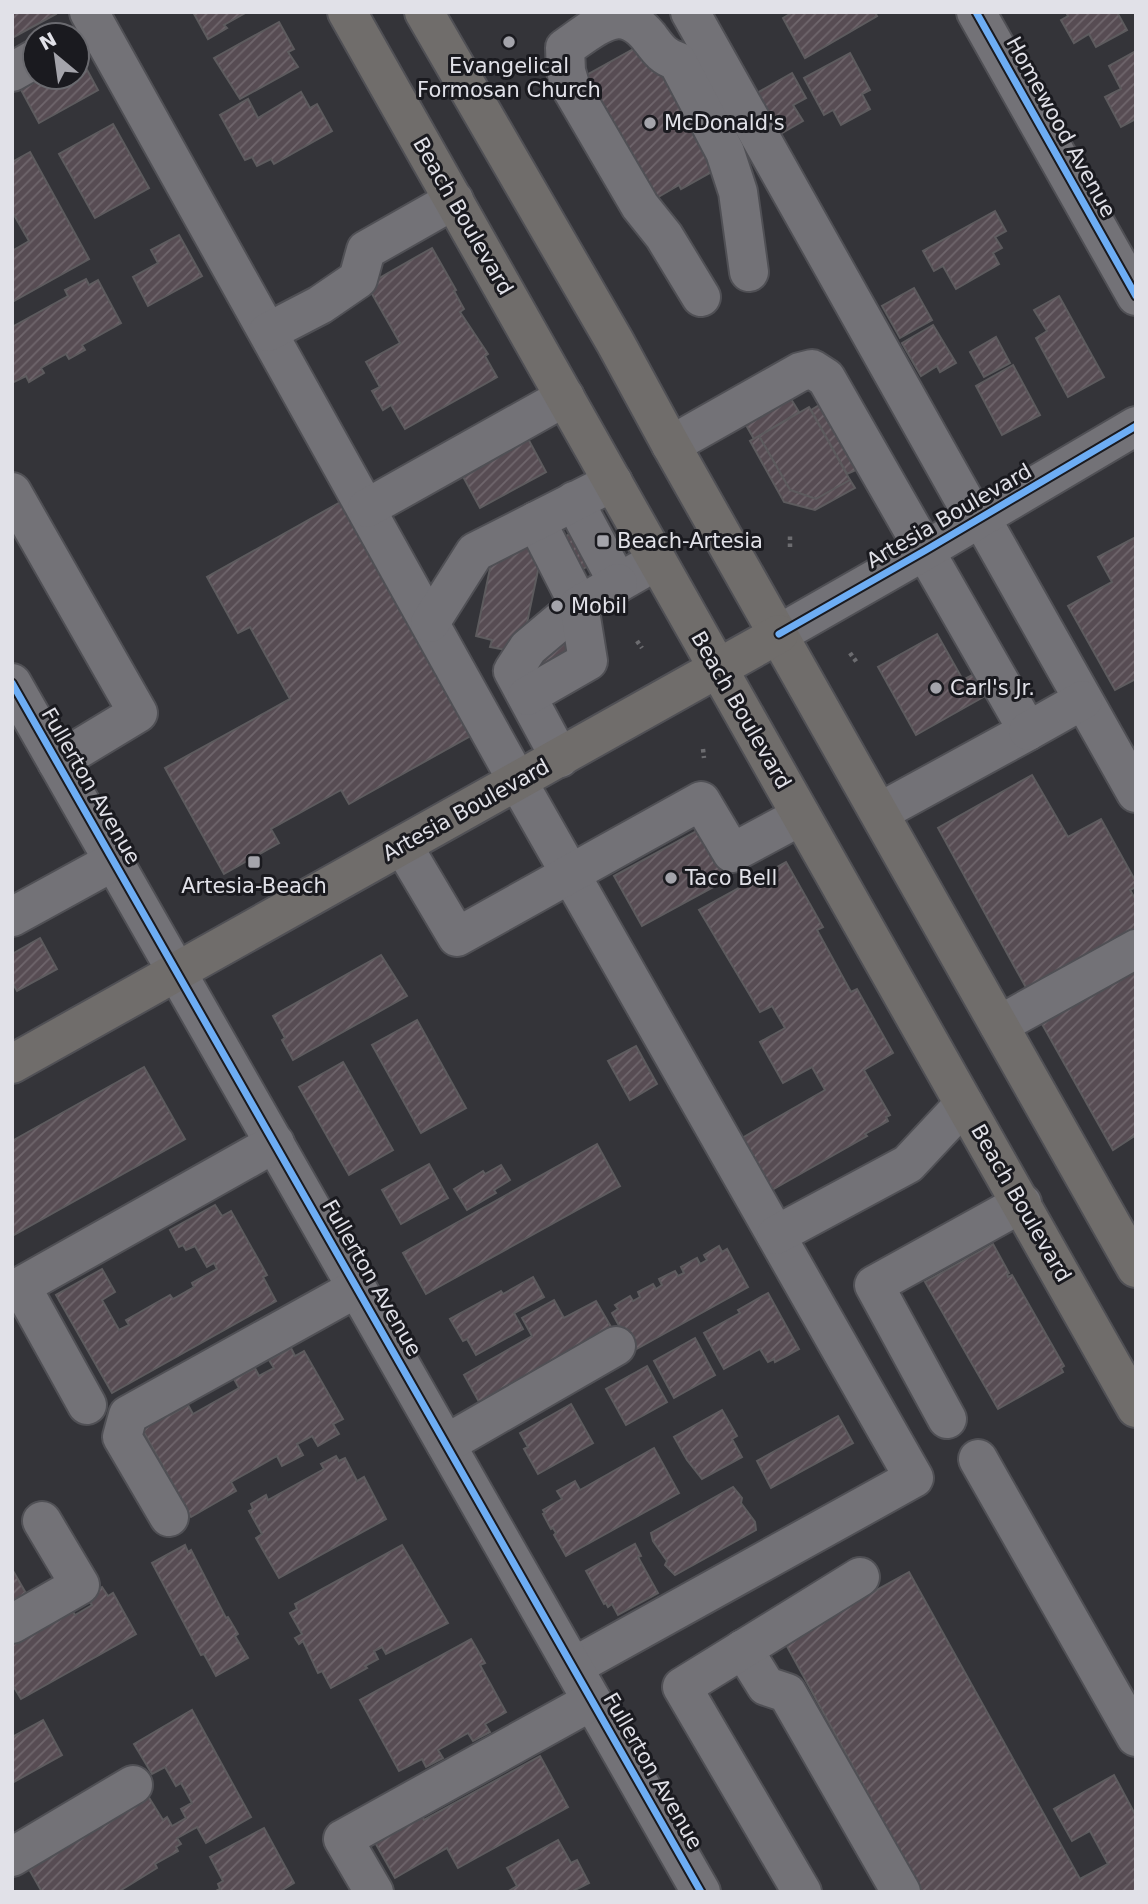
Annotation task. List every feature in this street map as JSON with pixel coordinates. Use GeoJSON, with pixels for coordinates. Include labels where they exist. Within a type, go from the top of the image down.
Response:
{"type":"FeatureCollection","features":[{"type":"Feature","properties":{"kind":"main road","name":"Beach Boulevard"},"geometry":{"type":"LineString","coordinates":[[347,12],[1136,1408]]}},
{"type":"Feature","properties":{"kind":"main road"},"geometry":{"type":"LineString","coordinates":[[424,12],[615,341],[1136,1268]]}},
{"type":"Feature","properties":{"kind":"main road","name":"Artesia Boulevard"},"geometry":{"type":"LineString","coordinates":[[12,1064],[779,634]]}},
{"type":"Feature","properties":{"kind":"street"},"geometry":{"type":"LineString","coordinates":[[657,12],[665,19],[680,44],[677,61],[726,152],[738,192],[748,272]]}},
{"type":"Feature","properties":{"kind":"street"},"geometry":{"type":"LineString","coordinates":[[690,12],[1136,793]]}},
{"type":"Feature","properties":{"kind":"street","name":"Homewood Avenue"},"geometry":{"type":"LineString","coordinates":[[976,12],[1136,296]]}},
{"type":"Feature","properties":{"kind":"street"},"geometry":{"type":"LineString","coordinates":[[677,61],[664,57],[639,25],[617,18],[610,18],[565,48],[566,71],[571,88],[640,206],[664,236],[701,297]]}},
{"type":"Feature","properties":{"kind":"street"},"geometry":{"type":"LineString","coordinates":[[91,31],[268,332],[518,782],[914,1478],[573,1667]]}},
{"type":"Feature","properties":{"kind":"street"},"geometry":{"type":"LineString","coordinates":[[268,332],[320,304],[358,279],[366,250],[454,200]]}},
{"type":"Feature","properties":{"kind":"street"},"geometry":{"type":"LineString","coordinates":[[671,444],[800,372],[812,369],[826,378],[1028,731]]}},
{"type":"Feature","properties":{"kind":"street"},"geometry":{"type":"LineString","coordinates":[[367,508],[565,397]]}},
{"type":"Feature","properties":{"kind":"street","name":"Artesia Boulevard"},"geometry":{"type":"LineString","coordinates":[[779,634],[1136,426]]}},
{"type":"Feature","properties":{"kind":"street"},"geometry":{"type":"LineString","coordinates":[[430,623],[475,552],[612,482]]}},
{"type":"Feature","properties":{"kind":"street"},"geometry":{"type":"LineString","coordinates":[[12,492],[138,713],[57,762]]}},
{"type":"Feature","properties":{"kind":"street"},"geometry":{"type":"LineString","coordinates":[[574,501],[618,583]]}},
{"type":"Feature","properties":{"kind":"street"},"geometry":{"type":"LineString","coordinates":[[536,521],[579,605]]}},
{"type":"Feature","properties":{"kind":"street"},"geometry":{"type":"LineString","coordinates":[[560,758],[513,671],[528,648],[579,605],[657,561]]}},
{"type":"Feature","properties":{"kind":"street","name":"Fullerton Avenue"},"geometry":{"type":"LineString","coordinates":[[12,683],[701,1892]]}},
{"type":"Feature","properties":{"kind":"street"},"geometry":{"type":"LineString","coordinates":[[880,812],[1083,700]]}},
{"type":"Feature","properties":{"kind":"street"},"geometry":{"type":"LineString","coordinates":[[403,846],[457,937],[701,801],[732,853],[801,816]]}},
{"type":"Feature","properties":{"kind":"street"},"geometry":{"type":"LineString","coordinates":[[12,917],[114,861]]}},
{"type":"Feature","properties":{"kind":"street"},"geometry":{"type":"LineString","coordinates":[[999,1025],[1136,949]]}},
{"type":"Feature","properties":{"kind":"street"},"geometry":{"type":"LineString","coordinates":[[776,1235],[908,1164],[964,1104]]}},
{"type":"Feature","properties":{"kind":"street"},"geometry":{"type":"LineString","coordinates":[[87,1405],[21,1286],[275,1143]]}},
{"type":"Feature","properties":{"kind":"street"},"geometry":{"type":"LineString","coordinates":[[947,1419],[874,1285],[1021,1203]]}},
{"type":"Feature","properties":{"kind":"street"},"geometry":{"type":"LineString","coordinates":[[169,1517],[122,1437],[128,1415],[357,1288]]}},
{"type":"Feature","properties":{"kind":"street"},"geometry":{"type":"LineString","coordinates":[[446,1444],[616,1346]]}},
{"type":"Feature","properties":{"kind":"street"},"geometry":{"type":"LineString","coordinates":[[978,1459],[1136,1737]]}},
{"type":"Feature","properties":{"kind":"street"},"geometry":{"type":"LineString","coordinates":[[12,1625],[80,1585],[42,1521]]}},
{"type":"Feature","properties":{"kind":"street"},"geometry":{"type":"LineString","coordinates":[[802,1892],[682,1687],[860,1577]]}},
{"type":"Feature","properties":{"kind":"street"},"geometry":{"type":"LineString","coordinates":[[743,1649],[766,1686],[787,1693],[901,1892]]}},
{"type":"Feature","properties":{"kind":"street"},"geometry":{"type":"LineString","coordinates":[[374,1892],[343,1839],[592,1701]]}},
{"type":"Feature","properties":{"kind":"street"},"geometry":{"type":"LineString","coordinates":[[12,1857],[132,1784]]}},
{"type":"Feature","properties":{"kind":"path"},"geometry":{"type":"LineString","coordinates":[[790,535],[790,547]]}},
{"type":"Feature","properties":{"kind":"path"},"geometry":{"type":"LineString","coordinates":[[637,641],[642,648]]}},
{"type":"Feature","properties":{"kind":"path"},"geometry":{"type":"LineString","coordinates":[[850,653],[858,664]]}},
{"type":"Feature","properties":{"kind":"path"},"geometry":{"type":"LineString","coordinates":[[703,749],[704,758]]}},
{"type":"Feature","properties":{"kind":"building"},"geometry":{"type":"Polygon","coordinates":[[[12,12],[55,12],[56,14],[43,21],[21,21],[21,33],[12,38],[12,12]]]}},
{"type":"Feature","properties":{"kind":"building"},"geometry":{"type":"Polygon","coordinates":[[[193,12],[247,12],[224,25],[227,28],[208,39],[193,12]]]}},
{"type":"Feature","properties":{"kind":"building"},"geometry":{"type":"Polygon","coordinates":[[[793,12],[875,12],[877,16],[805,58],[783,18],[793,12]]]}},
{"type":"Feature","properties":{"kind":"building"},"geometry":{"type":"Polygon","coordinates":[[[1066,12],[1117,12],[1127,30],[1096,47],[1089,34],[1074,43],[1061,20],[1068,16],[1066,12]]]}},
{"type":"Feature","properties":{"kind":"building"},"geometry":{"type":"Polygon","coordinates":[[[279,22],[294,49],[288,52],[298,67],[240,99],[214,58],[279,22]]]}},
{"type":"Feature","properties":{"kind":"building","name":"McDonald's"},"geometry":{"type":"Polygon","coordinates":[[[644,43],[715,170],[681,189],[679,185],[655,199],[585,76],[644,43]]]}},
{"type":"Feature","properties":{"kind":"building"},"geometry":{"type":"Polygon","coordinates":[[[1136,51],[1136,119],[1121,127],[1105,97],[1121,89],[1109,66],[1136,51]]]}},
{"type":"Feature","properties":{"kind":"building"},"geometry":{"type":"Polygon","coordinates":[[[850,53],[870,90],[862,94],[870,109],[841,125],[833,110],[824,115],[804,78],[850,53]]]}},
{"type":"Feature","properties":{"kind":"building"},"geometry":{"type":"Polygon","coordinates":[[[792,73],[806,98],[793,105],[803,121],[777,136],[750,97],[792,73]]]}},
{"type":"Feature","properties":{"kind":"building"},"geometry":{"type":"Polygon","coordinates":[[[91,77],[98,90],[39,123],[22,91],[91,91],[91,77]]]}},
{"type":"Feature","properties":{"kind":"building"},"geometry":{"type":"Polygon","coordinates":[[[301,92],[310,108],[317,104],[332,131],[274,164],[271,159],[257,166],[252,157],[245,160],[220,115],[248,99],[258,118],[301,92]]]}},
{"type":"Feature","properties":{"kind":"building"},"geometry":{"type":"Polygon","coordinates":[[[113,124],[149,188],[95,218],[59,154],[113,124]]]}},
{"type":"Feature","properties":{"kind":"building"},"geometry":{"type":"Polygon","coordinates":[[[30,152],[89,259],[12,302],[12,251],[29,241],[14,215],[12,216],[12,162],[30,152]]]}},
{"type":"Feature","properties":{"kind":"building"},"geometry":{"type":"Polygon","coordinates":[[[995,211],[1006,231],[995,237],[1002,248],[993,253],[999,264],[956,289],[943,266],[934,271],[923,251],[995,211]]]}},
{"type":"Feature","properties":{"kind":"building"},"geometry":{"type":"Polygon","coordinates":[[[179,235],[202,276],[148,306],[133,277],[158,263],[151,250],[179,235]]]}},
{"type":"Feature","properties":{"kind":"building"},"geometry":{"type":"Polygon","coordinates":[[[432,248],[456,290],[454,291],[464,309],[460,312],[488,354],[485,356],[497,377],[405,429],[391,405],[383,410],[372,391],[380,387],[366,362],[400,343],[367,285],[432,248]]]}},
{"type":"Feature","properties":{"kind":"building"},"geometry":{"type":"Polygon","coordinates":[[[86,279],[89,285],[98,280],[121,323],[82,345],[85,350],[69,359],[66,354],[41,368],[44,373],[29,382],[26,376],[12,383],[12,327],[68,296],[65,290],[86,279]]]}},
{"type":"Feature","properties":{"kind":"building"},"geometry":{"type":"Polygon","coordinates":[[[914,288],[932,320],[900,338],[882,306],[914,288]]]}},
{"type":"Feature","properties":{"kind":"building"},"geometry":{"type":"Polygon","coordinates":[[[1059,296],[1104,377],[1068,397],[1036,338],[1047,331],[1034,310],[1059,296]]]}},
{"type":"Feature","properties":{"kind":"building"},"geometry":{"type":"Polygon","coordinates":[[[933,325],[956,363],[940,372],[937,366],[921,376],[902,343],[933,325]]]}},
{"type":"Feature","properties":{"kind":"building"},"geometry":{"type":"Polygon","coordinates":[[[996,337],[1010,363],[984,377],[970,352],[996,337]]]}},
{"type":"Feature","properties":{"kind":"building"},"geometry":{"type":"Polygon","coordinates":[[[1013,365],[1040,415],[1002,435],[976,386],[1013,365]]]}},
{"type":"Feature","properties":{"kind":"building"},"geometry":{"type":"Polygon","coordinates":[[[791,399],[799,412],[754,439],[746,425],[791,399]]]}},
{"type":"Feature","properties":{"kind":"building"},"geometry":{"type":"Polygon","coordinates":[[[821,404],[858,469],[847,474],[811,410],[821,404]]]}},
{"type":"Feature","properties":{"kind":"building"},"geometry":{"type":"Polygon","coordinates":[[[809,407],[850,480],[816,499],[790,490],[759,436],[809,407]]]}},
{"type":"Feature","properties":{"kind":"building"},"geometry":{"type":"Polygon","coordinates":[[[526,435],[546,472],[480,508],[460,471],[526,435]]]}},
{"type":"Feature","properties":{"kind":"building"},"geometry":{"type":"Polygon","coordinates":[[[759,436],[790,490],[816,499],[850,480],[855,488],[815,510],[784,502],[750,441],[759,436]]]}},
{"type":"Feature","properties":{"kind":"building"},"geometry":{"type":"Polygon","coordinates":[[[344,500],[474,734],[349,804],[341,790],[271,829],[279,843],[224,874],[165,768],[290,699],[250,627],[238,633],[207,577],[344,500]]]}},
{"type":"Feature","properties":{"kind":"building"},"geometry":{"type":"Polygon","coordinates":[[[580,528],[597,561],[572,575],[554,543],[580,528]]]}},
{"type":"Feature","properties":{"kind":"building"},"geometry":{"type":"Polygon","coordinates":[[[1136,537],[1136,679],[1115,690],[1068,606],[1112,582],[1098,557],[1136,537]]]}},
{"type":"Feature","properties":{"kind":"building"},"geometry":{"type":"Polygon","coordinates":[[[509,544],[537,550],[541,556],[522,647],[517,652],[490,647],[492,640],[476,636],[494,549],[509,544]]]}},
{"type":"Feature","properties":{"kind":"building","name":"Carl's Jr."},"geometry":{"type":"Polygon","coordinates":[[[937,634],[963,680],[974,674],[987,695],[916,735],[878,667],[937,634]]]}},
{"type":"Feature","properties":{"kind":"building"},"geometry":{"type":"Polygon","coordinates":[[[562,639],[576,664],[543,681],[530,655],[562,639]]]}},
{"type":"Feature","properties":{"kind":"building"},"geometry":{"type":"Polygon","coordinates":[[[1032,775],[1068,837],[1101,819],[1136,882],[1136,887],[1130,890],[1136,900],[1136,934],[1029,993],[938,828],[1032,775]]]}},
{"type":"Feature","properties":{"kind":"building","name":"Taco Bell"},"geometry":{"type":"Polygon","coordinates":[[[700,829],[728,879],[642,926],[614,876],[700,829]]]}},
{"type":"Feature","properties":{"kind":"building"},"geometry":{"type":"Polygon","coordinates":[[[786,862],[823,927],[817,930],[851,992],[857,989],[893,1053],[864,1070],[890,1115],[886,1117],[888,1121],[865,1134],[867,1136],[772,1190],[742,1138],[825,1090],[812,1067],[783,1083],[760,1042],[785,1028],[772,1006],[760,1012],[699,910],[786,862]]]}},
{"type":"Feature","properties":{"kind":"building"},"geometry":{"type":"Polygon","coordinates":[[[40,938],[57,969],[17,991],[12,982],[12,954],[40,938]]]}},
{"type":"Feature","properties":{"kind":"building"},"geometry":{"type":"Polygon","coordinates":[[[381,955],[407,996],[293,1060],[273,1016],[381,955]]]}},
{"type":"Feature","properties":{"kind":"building"},"geometry":{"type":"Polygon","coordinates":[[[1136,967],[1136,1135],[1113,1150],[1038,1017],[1136,967]]]}},
{"type":"Feature","properties":{"kind":"building"},"geometry":{"type":"Polygon","coordinates":[[[417,1020],[466,1108],[421,1133],[372,1045],[417,1020]]]}},
{"type":"Feature","properties":{"kind":"building"},"geometry":{"type":"Polygon","coordinates":[[[636,1046],[657,1084],[630,1100],[608,1061],[636,1046]]]}},
{"type":"Feature","properties":{"kind":"building"},"geometry":{"type":"Polygon","coordinates":[[[343,1062],[393,1150],[349,1175],[299,1087],[343,1062]]]}},
{"type":"Feature","properties":{"kind":"building"},"geometry":{"type":"Polygon","coordinates":[[[144,1067],[185,1139],[12,1236],[12,1141],[144,1067]]]}},
{"type":"Feature","properties":{"kind":"building"},"geometry":{"type":"Polygon","coordinates":[[[597,1144],[620,1186],[426,1294],[403,1253],[597,1144]]]}},
{"type":"Feature","properties":{"kind":"building"},"geometry":{"type":"Polygon","coordinates":[[[429,1164],[448,1198],[401,1224],[382,1190],[429,1164]]]}},
{"type":"Feature","properties":{"kind":"building"},"geometry":{"type":"Polygon","coordinates":[[[501,1165],[510,1180],[494,1190],[496,1193],[467,1210],[454,1189],[483,1171],[485,1174],[501,1165]]]}},
{"type":"Feature","properties":{"kind":"building"},"geometry":{"type":"Polygon","coordinates":[[[215,1205],[222,1216],[231,1211],[267,1275],[263,1277],[276,1301],[112,1393],[56,1295],[102,1269],[115,1292],[102,1300],[119,1330],[129,1325],[126,1320],[170,1295],[173,1299],[194,1287],[192,1283],[217,1269],[214,1263],[207,1267],[195,1246],[186,1250],[183,1245],[179,1247],[170,1230],[215,1205]]]}},
{"type":"Feature","properties":{"kind":"building"},"geometry":{"type":"Polygon","coordinates":[[[993,1244],[1009,1273],[1008,1277],[1012,1275],[1064,1366],[1061,1368],[1063,1372],[998,1409],[925,1282],[993,1244]]]}},
{"type":"Feature","properties":{"kind":"building"},"geometry":{"type":"Polygon","coordinates":[[[719,1246],[722,1252],[727,1249],[748,1287],[633,1351],[612,1313],[618,1309],[615,1305],[630,1296],[633,1301],[640,1297],[638,1292],[653,1284],[656,1289],[662,1285],[659,1279],[675,1271],[678,1276],[684,1273],[681,1267],[697,1258],[700,1264],[707,1260],[704,1255],[719,1246]]]}},
{"type":"Feature","properties":{"kind":"building"},"geometry":{"type":"Polygon","coordinates":[[[533,1277],[544,1297],[514,1313],[523,1329],[476,1355],[467,1339],[463,1341],[450,1319],[533,1277]]]}},
{"type":"Feature","properties":{"kind":"building"},"geometry":{"type":"Polygon","coordinates":[[[768,1293],[799,1349],[775,1362],[774,1359],[768,1362],[760,1349],[724,1369],[704,1333],[740,1313],[738,1310],[768,1293]]]}},
{"type":"Feature","properties":{"kind":"building"},"geometry":{"type":"Polygon","coordinates":[[[554,1300],[564,1318],[596,1301],[611,1327],[479,1402],[464,1375],[532,1336],[522,1318],[554,1300]]]}},
{"type":"Feature","properties":{"kind":"building"},"geometry":{"type":"Polygon","coordinates":[[[695,1338],[715,1375],[674,1398],[654,1361],[695,1338]]]}},
{"type":"Feature","properties":{"kind":"building"},"geometry":{"type":"Polygon","coordinates":[[[291,1348],[295,1356],[304,1351],[343,1419],[333,1424],[339,1434],[318,1446],[312,1436],[297,1444],[303,1455],[282,1466],[277,1456],[231,1482],[236,1491],[191,1517],[141,1427],[188,1405],[193,1414],[239,1388],[234,1379],[255,1368],[259,1376],[274,1368],[269,1360],[291,1348]]]}},
{"type":"Feature","properties":{"kind":"building"},"geometry":{"type":"Polygon","coordinates":[[[647,1366],[667,1402],[626,1425],[606,1389],[647,1366]]]}},
{"type":"Feature","properties":{"kind":"building"},"geometry":{"type":"Polygon","coordinates":[[[571,1404],[593,1443],[538,1474],[524,1449],[528,1447],[520,1433],[571,1404]]]}},
{"type":"Feature","properties":{"kind":"building"},"geometry":{"type":"Polygon","coordinates":[[[722,1410],[737,1436],[732,1439],[742,1457],[702,1479],[674,1437],[722,1410]]]}},
{"type":"Feature","properties":{"kind":"building"},"geometry":{"type":"Polygon","coordinates":[[[838,1416],[853,1443],[771,1488],[757,1461],[838,1416]]]}},
{"type":"Feature","properties":{"kind":"building"},"geometry":{"type":"Polygon","coordinates":[[[654,1448],[679,1493],[566,1556],[554,1535],[556,1533],[543,1514],[543,1510],[562,1499],[557,1491],[575,1481],[580,1490],[654,1448]]]}},
{"type":"Feature","properties":{"kind":"building"},"geometry":{"type":"Polygon","coordinates":[[[336,1456],[339,1461],[345,1458],[357,1481],[364,1477],[386,1519],[279,1578],[256,1538],[262,1534],[249,1511],[253,1509],[251,1504],[266,1495],[268,1500],[324,1469],[321,1464],[336,1456]]]}},
{"type":"Feature","properties":{"kind":"building"},"geometry":{"type":"Polygon","coordinates":[[[733,1487],[755,1522],[756,1530],[675,1575],[665,1565],[667,1561],[653,1541],[651,1533],[733,1487]]]}},
{"type":"Feature","properties":{"kind":"building"},"geometry":{"type":"Polygon","coordinates":[[[635,1544],[641,1556],[638,1557],[658,1593],[618,1615],[612,1604],[608,1607],[604,1604],[586,1571],[635,1544]]]}},
{"type":"Feature","properties":{"kind":"building"},"geometry":{"type":"Polygon","coordinates":[[[185,1545],[188,1552],[191,1550],[226,1618],[228,1617],[238,1634],[235,1636],[248,1658],[216,1676],[204,1654],[201,1655],[152,1563],[185,1545]]]}},
{"type":"Feature","properties":{"kind":"building"},"geometry":{"type":"Polygon","coordinates":[[[402,1545],[448,1623],[386,1654],[382,1647],[374,1651],[378,1659],[331,1688],[322,1671],[318,1673],[303,1641],[299,1644],[295,1638],[302,1634],[290,1613],[297,1609],[295,1604],[402,1545]]]}},
{"type":"Feature","properties":{"kind":"building"},"geometry":{"type":"Polygon","coordinates":[[[12,1569],[27,1595],[12,1615],[12,1569]]]}},
{"type":"Feature","properties":{"kind":"building"},"geometry":{"type":"Polygon","coordinates":[[[909,1572],[1080,1879],[1108,1864],[1090,1831],[1072,1841],[1054,1809],[1114,1775],[1136,1816],[1136,1892],[922,1892],[784,1641],[909,1572]]]}},
{"type":"Feature","properties":{"kind":"building"},"geometry":{"type":"Polygon","coordinates":[[[102,1587],[108,1596],[113,1593],[136,1634],[21,1699],[12,1684],[12,1638],[72,1610],[75,1615],[92,1605],[86,1596],[102,1587]]]}},
{"type":"Feature","properties":{"kind":"building"},"geometry":{"type":"Polygon","coordinates":[[[471,1639],[485,1663],[480,1665],[506,1712],[485,1724],[490,1732],[473,1741],[468,1733],[438,1750],[443,1758],[426,1767],[422,1759],[399,1771],[360,1700],[471,1639]]]}},
{"type":"Feature","properties":{"kind":"building"},"geometry":{"type":"Polygon","coordinates":[[[192,1710],[251,1817],[206,1843],[197,1827],[177,1838],[181,1844],[176,1847],[178,1851],[155,1864],[157,1868],[118,1892],[42,1892],[26,1864],[148,1796],[163,1820],[167,1817],[172,1826],[186,1818],[181,1809],[192,1803],[181,1783],[176,1786],[165,1767],[152,1774],[134,1744],[192,1710]]]}},
{"type":"Feature","properties":{"kind":"building"},"geometry":{"type":"Polygon","coordinates":[[[43,1720],[62,1755],[12,1783],[12,1737],[43,1720]]]}},
{"type":"Feature","properties":{"kind":"building"},"geometry":{"type":"Polygon","coordinates":[[[540,1756],[568,1807],[458,1868],[447,1848],[395,1878],[373,1839],[420,1813],[424,1820],[540,1756]]]}},
{"type":"Feature","properties":{"kind":"building"},"geometry":{"type":"Polygon","coordinates":[[[264,1828],[294,1883],[279,1892],[214,1892],[220,1889],[218,1884],[223,1881],[210,1857],[264,1828]]]}},
{"type":"Feature","properties":{"kind":"building"},"geometry":{"type":"Polygon","coordinates":[[[558,1840],[571,1863],[577,1860],[589,1883],[571,1892],[507,1892],[517,1886],[507,1868],[558,1840]]]}},
{"type":"Feature","properties":{"kind":"cycle path"},"geometry":{"type":"LineString","coordinates":[[976,12],[1136,296]]}},
{"type":"Feature","properties":{"kind":"cycle path"},"geometry":{"type":"LineString","coordinates":[[779,634],[1136,426]]}},
{"type":"Feature","properties":{"kind":"cycle path"},"geometry":{"type":"LineString","coordinates":[[12,683],[701,1892]]}},
{"type":"Feature","properties":{"kind":"place","name":"Evangelical Formosan Church"},"geometry":{"type":"Point","coordinates":[509,42]}},
{"type":"Feature","properties":{"kind":"place","name":"McDonald's"},"geometry":{"type":"Point","coordinates":[650,123]}},
{"type":"Feature","properties":{"kind":"place","name":"Beach-Artesia"},"geometry":{"type":"Point","coordinates":[603,541]}},
{"type":"Feature","properties":{"kind":"place","name":"Mobil"},"geometry":{"type":"Point","coordinates":[557,606]}},
{"type":"Feature","properties":{"kind":"place","name":"Carl's Jr."},"geometry":{"type":"Point","coordinates":[936,688]}},
{"type":"Feature","properties":{"kind":"place","name":"Artesia-Beach"},"geometry":{"type":"Point","coordinates":[254,862]}},
{"type":"Feature","properties":{"kind":"place","name":"Taco Bell"},"geometry":{"type":"Point","coordinates":[671,878]}}]}
